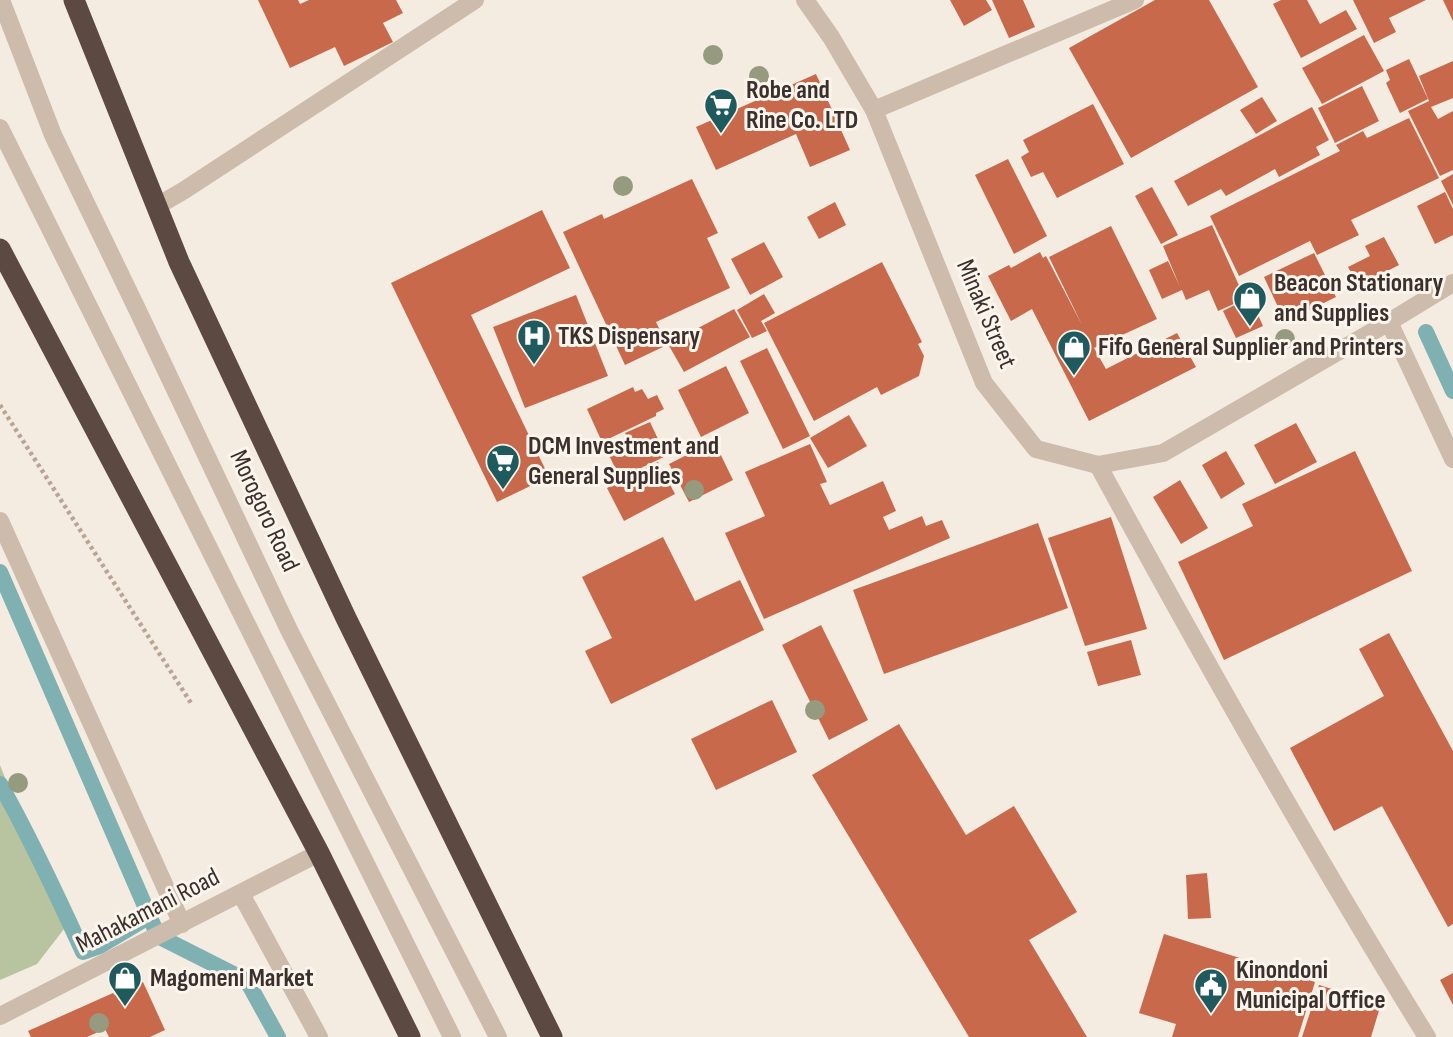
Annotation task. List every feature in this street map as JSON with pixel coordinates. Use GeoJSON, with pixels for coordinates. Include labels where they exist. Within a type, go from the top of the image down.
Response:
{"type":"FeatureCollection","features":[{"type":"Feature","properties":{"kind":"highway","name":"Morogoro Road"},"geometry":{"type":"LineString","coordinates":[[74,0],[185,274],[346,618],[552,1037]]}},
{"type":"Feature","properties":{"kind":"highway"},"geometry":{"type":"LineString","coordinates":[[0,249],[319,853],[410,1037]]}},
{"type":"Feature","properties":{"kind":"street","name":"Morogoro Road"},"geometry":{"type":"LineString","coordinates":[[1,0],[53,135],[289,630],[498,1037]]}},
{"type":"Feature","properties":{"kind":"street"},"geometry":{"type":"LineString","coordinates":[[157,206],[475,0]]}},
{"type":"Feature","properties":{"kind":"street","name":"Minaki Street"},"geometry":{"type":"LineString","coordinates":[[805,0],[831,37],[874,110],[985,383],[1036,449],[1098,465],[1163,453],[1453,283]]}},
{"type":"Feature","properties":{"kind":"street"},"geometry":{"type":"LineString","coordinates":[[874,110],[1135,0]]}},
{"type":"Feature","properties":{"kind":"street"},"geometry":{"type":"LineString","coordinates":[[0,128],[452,1037]]}},
{"type":"Feature","properties":{"kind":"street"},"geometry":{"type":"LineString","coordinates":[[1390,322],[1453,459]]}},
{"type":"Feature","properties":{"kind":"street"},"geometry":{"type":"LineString","coordinates":[[1098,465],[1187,629],[1358,926],[1427,1037]]}},
{"type":"Feature","properties":{"kind":"street"},"geometry":{"type":"LineString","coordinates":[[0,521],[182,924]]}},
{"type":"Feature","properties":{"kind":"street","name":"Mahakamani Road"},"geometry":{"type":"LineString","coordinates":[[0,1016],[319,853]]}},
{"type":"Feature","properties":{"kind":"street"},"geometry":{"type":"LineString","coordinates":[[241,894],[319,1037]]}},
{"type":"Feature","properties":{"kind":"path"},"geometry":{"type":"LineString","coordinates":[[0,405],[192,704]]}},
{"type":"Feature","properties":{"kind":"green space"},"geometry":{"type":"Polygon","coordinates":[[[0,765],[64,929],[37,964],[0,980],[0,765]]]}},
{"type":"Feature","properties":{"kind":"building"},"geometry":{"type":"Polygon","coordinates":[[[258,0],[298,0],[300,4],[309,0],[396,0],[403,13],[383,23],[393,42],[344,66],[335,47],[290,68],[258,0]]]}},
{"type":"Feature","properties":{"kind":"building"},"geometry":{"type":"Polygon","coordinates":[[[950,0],[986,0],[992,10],[964,26],[950,0]]]}},
{"type":"Feature","properties":{"kind":"building"},"geometry":{"type":"Polygon","coordinates":[[[992,0],[1023,0],[1035,27],[1009,38],[992,0]]]}},
{"type":"Feature","properties":{"kind":"building"},"geometry":{"type":"Polygon","coordinates":[[[1155,0],[1209,0],[1258,87],[1131,158],[1069,48],[1155,0]]]}},
{"type":"Feature","properties":{"kind":"building"},"geometry":{"type":"Polygon","coordinates":[[[1281,0],[1307,0],[1320,24],[1346,10],[1357,29],[1301,58],[1273,4],[1281,0]]]}},
{"type":"Feature","properties":{"kind":"building"},"geometry":{"type":"Polygon","coordinates":[[[1353,0],[1426,0],[1389,18],[1396,32],[1374,43],[1353,0]]]}},
{"type":"Feature","properties":{"kind":"building"},"geometry":{"type":"Polygon","coordinates":[[[1443,0],[1453,0],[1453,21],[1443,0]]]}},
{"type":"Feature","properties":{"kind":"building"},"geometry":{"type":"Polygon","coordinates":[[[1364,35],[1384,71],[1322,104],[1302,68],[1364,35]]]}},
{"type":"Feature","properties":{"kind":"building"},"geometry":{"type":"Polygon","coordinates":[[[1409,59],[1428,99],[1400,113],[1386,83],[1390,80],[1386,70],[1409,59]]]}},
{"type":"Feature","properties":{"kind":"building"},"geometry":{"type":"Polygon","coordinates":[[[1453,61],[1453,98],[1431,107],[1438,119],[1453,111],[1453,170],[1440,176],[1408,111],[1429,101],[1419,76],[1453,61]]]}},
{"type":"Feature","properties":{"kind":"building"},"geometry":{"type":"Polygon","coordinates":[[[816,74],[850,150],[810,167],[796,134],[716,170],[696,127],[816,74]]]}},
{"type":"Feature","properties":{"kind":"building"},"geometry":{"type":"Polygon","coordinates":[[[1362,86],[1379,121],[1335,143],[1318,108],[1362,86]]]}},
{"type":"Feature","properties":{"kind":"building"},"geometry":{"type":"Polygon","coordinates":[[[1262,97],[1277,121],[1256,134],[1240,110],[1262,97]]]}},
{"type":"Feature","properties":{"kind":"building"},"geometry":{"type":"Polygon","coordinates":[[[1093,104],[1124,164],[1057,198],[1043,172],[1031,177],[1021,157],[1029,152],[1023,140],[1093,104]]]}},
{"type":"Feature","properties":{"kind":"building"},"geometry":{"type":"Polygon","coordinates":[[[1312,107],[1329,140],[1316,147],[1320,155],[1279,177],[1275,169],[1226,196],[1221,189],[1188,206],[1174,181],[1312,107]]]}},
{"type":"Feature","properties":{"kind":"building"},"geometry":{"type":"Polygon","coordinates":[[[1409,118],[1439,178],[1351,220],[1359,235],[1317,255],[1310,241],[1239,276],[1210,216],[1340,151],[1336,145],[1363,131],[1367,138],[1409,118]]]}},
{"type":"Feature","properties":{"kind":"building"},"geometry":{"type":"Polygon","coordinates":[[[1008,159],[1047,236],[1014,254],[975,175],[1008,159]]]}},
{"type":"Feature","properties":{"kind":"building"},"geometry":{"type":"Polygon","coordinates":[[[1453,174],[1453,205],[1441,181],[1453,174]]]}},
{"type":"Feature","properties":{"kind":"building"},"geometry":{"type":"Polygon","coordinates":[[[692,179],[718,233],[707,238],[730,288],[656,322],[667,345],[625,365],[563,232],[602,214],[604,219],[692,179]]]}},
{"type":"Feature","properties":{"kind":"building"},"geometry":{"type":"Polygon","coordinates":[[[1152,187],[1178,235],[1161,244],[1135,196],[1152,187]]]}},
{"type":"Feature","properties":{"kind":"building"},"geometry":{"type":"Polygon","coordinates":[[[1445,192],[1453,209],[1453,235],[1435,244],[1417,206],[1445,192]]]}},
{"type":"Feature","properties":{"kind":"building"},"geometry":{"type":"Polygon","coordinates":[[[835,202],[846,225],[819,239],[807,217],[835,202]]]}},
{"type":"Feature","properties":{"kind":"building"},"geometry":{"type":"Polygon","coordinates":[[[542,210],[570,268],[471,315],[549,477],[497,502],[391,283],[542,210]]]}},
{"type":"Feature","properties":{"kind":"building"},"geometry":{"type":"Polygon","coordinates":[[[1212,225],[1245,299],[1218,311],[1209,290],[1186,300],[1182,290],[1162,299],[1149,270],[1168,261],[1180,287],[1163,246],[1212,225]]]}},
{"type":"Feature","properties":{"kind":"building"},"geometry":{"type":"Polygon","coordinates":[[[1111,226],[1157,319],[1094,348],[1106,369],[1177,333],[1196,367],[1089,421],[1032,309],[1011,321],[988,276],[1009,265],[1011,268],[1040,252],[1043,258],[1046,256],[1082,325],[1049,257],[1111,226]]]}},
{"type":"Feature","properties":{"kind":"building"},"geometry":{"type":"Polygon","coordinates":[[[1384,237],[1399,265],[1358,286],[1348,267],[1370,256],[1365,246],[1384,237]]]}},
{"type":"Feature","properties":{"kind":"building"},"geometry":{"type":"Polygon","coordinates":[[[764,242],[783,277],[750,295],[731,259],[764,242]]]}},
{"type":"Feature","properties":{"kind":"building"},"geometry":{"type":"Polygon","coordinates":[[[1314,253],[1336,297],[1285,322],[1264,277],[1314,253]]]}},
{"type":"Feature","properties":{"kind":"building"},"geometry":{"type":"Polygon","coordinates":[[[882,262],[922,342],[918,344],[924,356],[919,376],[881,395],[877,387],[814,421],[764,323],[882,262]]]}},
{"type":"Feature","properties":{"kind":"building"},"geometry":{"type":"Polygon","coordinates":[[[764,294],[775,313],[761,321],[767,331],[752,338],[737,310],[764,294]]]}},
{"type":"Feature","properties":{"kind":"building"},"geometry":{"type":"Polygon","coordinates":[[[576,295],[608,376],[525,408],[493,327],[576,295]]]}},
{"type":"Feature","properties":{"kind":"building"},"geometry":{"type":"Polygon","coordinates":[[[1250,297],[1263,326],[1236,338],[1223,311],[1250,297]]]}},
{"type":"Feature","properties":{"kind":"building"},"geometry":{"type":"Polygon","coordinates":[[[734,309],[750,337],[684,372],[668,344],[734,309]]]}},
{"type":"Feature","properties":{"kind":"building"},"geometry":{"type":"Polygon","coordinates":[[[767,348],[810,436],[783,449],[740,361],[767,348]]]}},
{"type":"Feature","properties":{"kind":"building"},"geometry":{"type":"Polygon","coordinates":[[[726,366],[749,413],[701,437],[678,390],[726,366]]]}},
{"type":"Feature","properties":{"kind":"building"},"geometry":{"type":"Polygon","coordinates":[[[633,387],[635,392],[642,389],[648,399],[657,395],[664,409],[656,413],[656,416],[602,442],[587,409],[633,387]]]}},
{"type":"Feature","properties":{"kind":"building"},"geometry":{"type":"Polygon","coordinates":[[[849,415],[867,446],[828,468],[810,438],[849,415]]]}},
{"type":"Feature","properties":{"kind":"building"},"geometry":{"type":"Polygon","coordinates":[[[650,422],[666,456],[620,478],[605,447],[627,437],[625,433],[650,422]]]}},
{"type":"Feature","properties":{"kind":"building"},"geometry":{"type":"Polygon","coordinates":[[[1296,423],[1317,462],[1275,484],[1254,445],[1296,423]]]}},
{"type":"Feature","properties":{"kind":"building"},"geometry":{"type":"Polygon","coordinates":[[[714,441],[733,480],[689,502],[669,464],[714,441]]]}},
{"type":"Feature","properties":{"kind":"building"},"geometry":{"type":"Polygon","coordinates":[[[810,444],[827,482],[820,484],[830,505],[883,481],[896,511],[883,517],[889,530],[922,516],[926,526],[942,520],[950,538],[764,619],[725,533],[765,516],[745,472],[810,444]]]}},
{"type":"Feature","properties":{"kind":"building"},"geometry":{"type":"Polygon","coordinates":[[[1226,451],[1245,484],[1221,499],[1202,465],[1226,451]]]}},
{"type":"Feature","properties":{"kind":"building"},"geometry":{"type":"Polygon","coordinates":[[[1355,451],[1412,571],[1224,660],[1178,562],[1253,526],[1242,504],[1355,451]]]}},
{"type":"Feature","properties":{"kind":"building"},"geometry":{"type":"Polygon","coordinates":[[[658,462],[675,494],[624,521],[607,488],[658,462]]]}},
{"type":"Feature","properties":{"kind":"building"},"geometry":{"type":"Polygon","coordinates":[[[1180,480],[1208,528],[1181,544],[1153,497],[1180,480]]]}},
{"type":"Feature","properties":{"kind":"building"},"geometry":{"type":"Polygon","coordinates":[[[1111,517],[1147,629],[1085,646],[1048,538],[1111,517]]]}},
{"type":"Feature","properties":{"kind":"building"},"geometry":{"type":"Polygon","coordinates":[[[1038,523],[1068,608],[884,674],[853,590],[1038,523]]]}},
{"type":"Feature","properties":{"kind":"building"},"geometry":{"type":"Polygon","coordinates":[[[663,537],[695,601],[740,580],[764,630],[611,704],[585,651],[612,638],[582,577],[663,537]]]}},
{"type":"Feature","properties":{"kind":"building"},"geometry":{"type":"Polygon","coordinates":[[[821,625],[868,720],[829,740],[782,645],[821,625]]]}},
{"type":"Feature","properties":{"kind":"building"},"geometry":{"type":"Polygon","coordinates":[[[1389,633],[1453,751],[1453,924],[1448,927],[1382,806],[1334,831],[1290,748],[1384,696],[1359,649],[1389,633]]]}},
{"type":"Feature","properties":{"kind":"building"},"geometry":{"type":"Polygon","coordinates":[[[1131,640],[1141,675],[1098,686],[1087,652],[1131,640]]]}},
{"type":"Feature","properties":{"kind":"building"},"geometry":{"type":"Polygon","coordinates":[[[772,700],[797,752],[716,790],[691,739],[772,700]]]}},
{"type":"Feature","properties":{"kind":"building"},"geometry":{"type":"Polygon","coordinates":[[[899,724],[966,835],[1014,806],[1077,912],[1029,940],[1087,1037],[969,1037],[812,775],[899,724]]]}},
{"type":"Feature","properties":{"kind":"building"},"geometry":{"type":"Polygon","coordinates":[[[1207,873],[1211,918],[1188,919],[1186,875],[1207,873]]]}},
{"type":"Feature","properties":{"kind":"building"},"geometry":{"type":"Polygon","coordinates":[[[1164,934],[1315,982],[1298,1037],[1172,1037],[1176,1024],[1139,1013],[1164,934]]]}},
{"type":"Feature","properties":{"kind":"building"},"geometry":{"type":"Polygon","coordinates":[[[1453,973],[1453,1005],[1440,980],[1453,973]]]}},
{"type":"Feature","properties":{"kind":"building","name":"Magomeni Market"},"geometry":{"type":"Polygon","coordinates":[[[143,982],[165,1030],[150,1037],[109,1037],[105,1029],[87,1037],[31,1037],[28,1031],[113,993],[115,995],[143,982]]]}},
{"type":"Feature","properties":{"kind":"building"},"geometry":{"type":"Polygon","coordinates":[[[1319,985],[1381,1004],[1371,1037],[1302,1037],[1319,985]]]}},
{"type":"Feature","properties":{"kind":"waterway"},"geometry":{"type":"LineString","coordinates":[[1426,332],[1453,391]]}},
{"type":"Feature","properties":{"kind":"waterway"},"geometry":{"type":"LineString","coordinates":[[0,572],[158,936],[247,981],[278,1037]]}},
{"type":"Feature","properties":{"kind":"waterway"},"geometry":{"type":"LineString","coordinates":[[0,784],[33,846],[83,952],[100,946],[150,916]]}},
{"type":"Feature","properties":{"kind":"place","name":"Robe and Rine Co. LTD"},"geometry":{"type":"Point","coordinates":[721,135]}},
{"type":"Feature","properties":{"kind":"place","name":"Beacon Stationary and Supplies"},"geometry":{"type":"Point","coordinates":[1250,328]}},
{"type":"Feature","properties":{"kind":"place","name":"TKS Dispensary"},"geometry":{"type":"Point","coordinates":[534,366]}},
{"type":"Feature","properties":{"kind":"place","name":"Fifo General Supplier and Printers"},"geometry":{"type":"Point","coordinates":[1074,377]}},
{"type":"Feature","properties":{"kind":"place","name":"DCM Investment and General Supplies"},"geometry":{"type":"Point","coordinates":[503,491]}},
{"type":"Feature","properties":{"kind":"place","name":"Magomeni Market"},"geometry":{"type":"Point","coordinates":[125,1008]}},
{"type":"Feature","properties":{"kind":"place","name":"Kinondoni Municipal Office"},"geometry":{"type":"Point","coordinates":[1211,1015]}}]}
